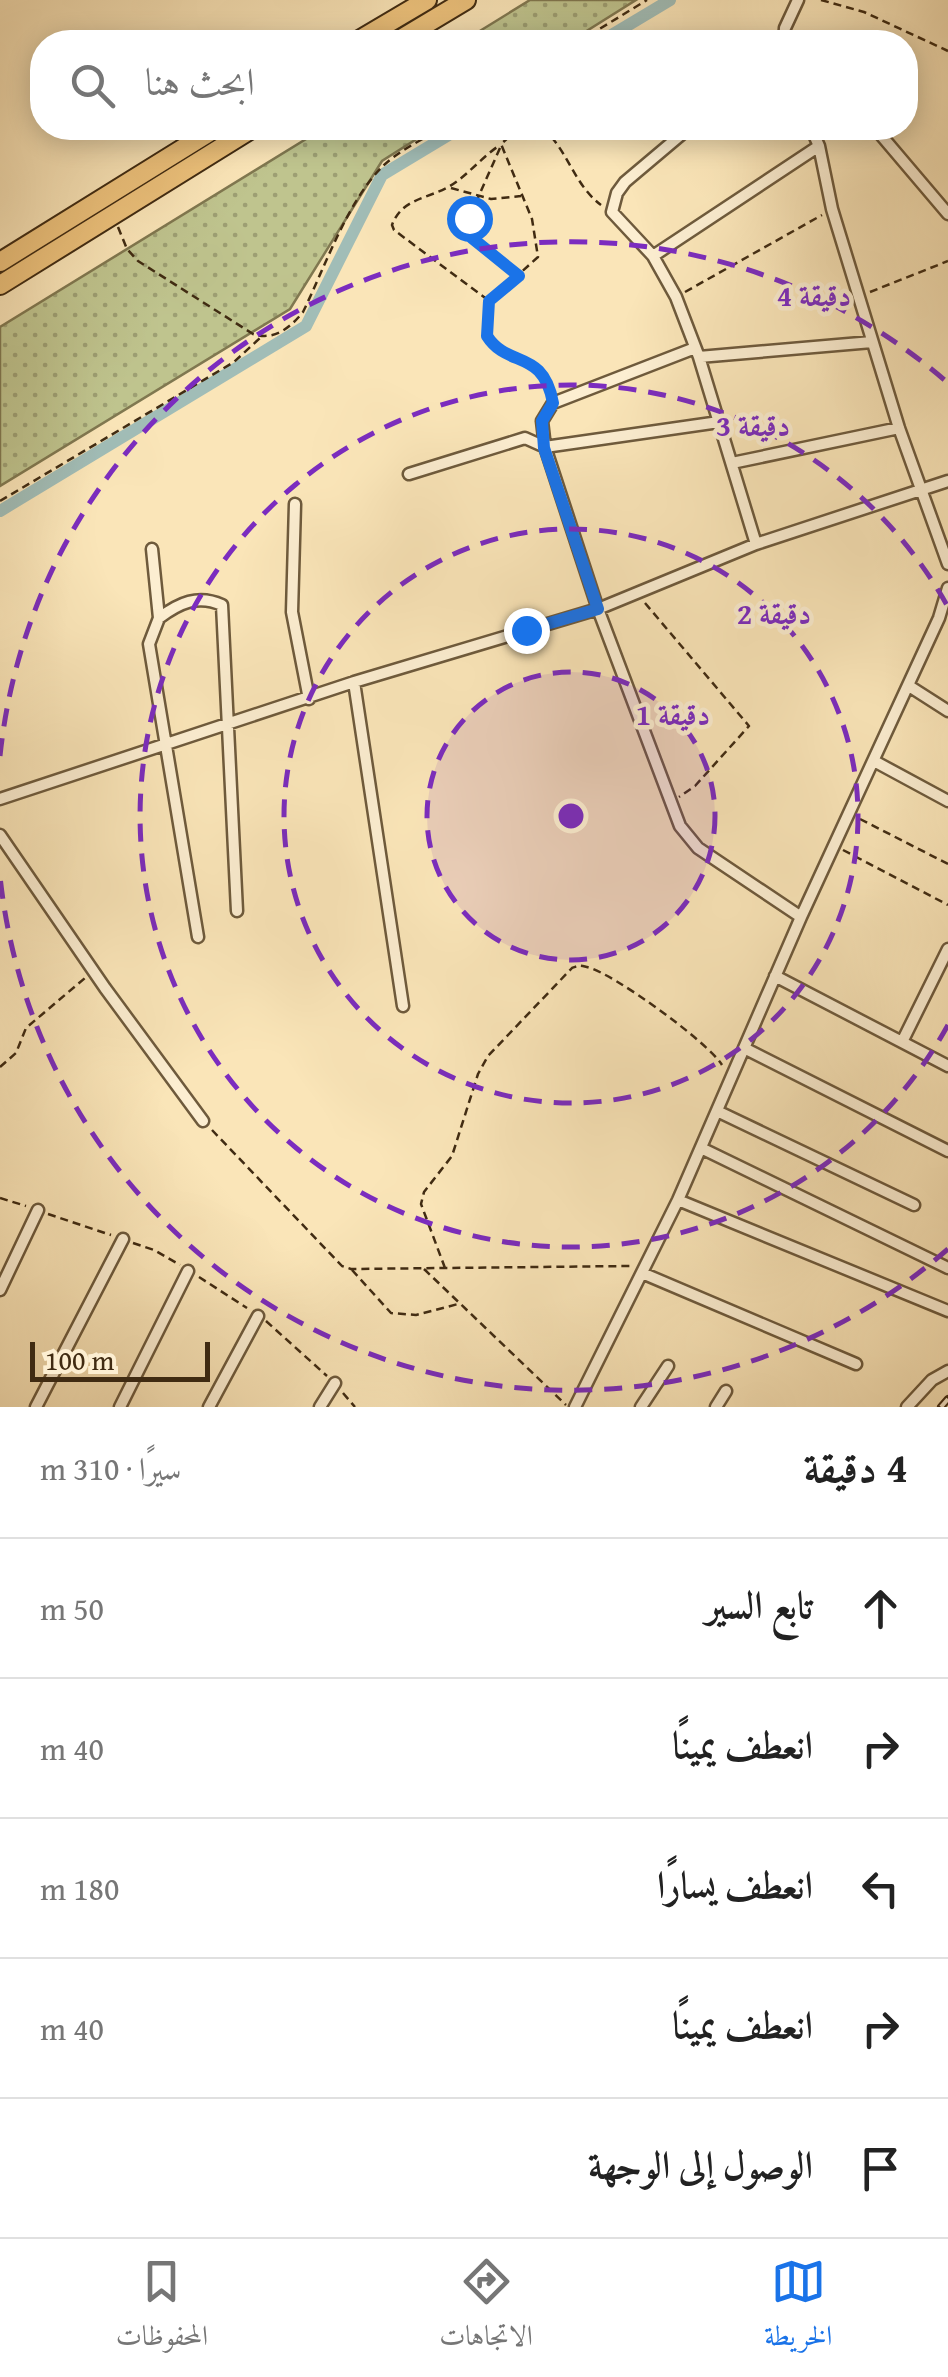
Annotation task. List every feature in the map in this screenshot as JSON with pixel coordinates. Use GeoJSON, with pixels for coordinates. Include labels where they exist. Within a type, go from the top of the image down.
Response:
{"type":"FeatureCollection","features":[{"type":"Feature","properties":{"kind":"highway"},"geometry":{"type":"LineString","coordinates":[[376,30],[427,0]]}},
{"type":"Feature","properties":{"kind":"highway"},"geometry":{"type":"LineString","coordinates":[[416,30],[466,0]]}},
{"type":"Feature","properties":{"kind":"highway"},"geometry":{"type":"LineString","coordinates":[[0,262],[197,140]]}},
{"type":"Feature","properties":{"kind":"highway"},"geometry":{"type":"LineString","coordinates":[[0,285],[234,140]]}},
{"type":"Feature","properties":{"kind":"street"},"geometry":{"type":"LineString","coordinates":[[786,30],[798,0]]}},
{"type":"Feature","properties":{"kind":"street"},"geometry":{"type":"LineString","coordinates":[[675,140],[625,182],[616,193],[612,212],[653,256],[676,297],[697,352],[756,544]]}},
{"type":"Feature","properties":{"kind":"street"},"geometry":{"type":"LineString","coordinates":[[817,140],[832,209],[872,342],[948,564]]}},
{"type":"Feature","properties":{"kind":"street"},"geometry":{"type":"LineString","coordinates":[[886,140],[948,214]]}},
{"type":"Feature","properties":{"kind":"street"},"geometry":{"type":"LineString","coordinates":[[653,256],[820,146]]}},
{"type":"Feature","properties":{"kind":"street"},"geometry":{"type":"LineString","coordinates":[[801,917],[698,848],[688,838],[668,801],[544,448],[542,421],[553,403],[697,352],[872,342]]}},
{"type":"Feature","properties":{"kind":"street"},"geometry":{"type":"LineString","coordinates":[[409,474],[525,438],[544,448],[719,422]]}},
{"type":"Feature","properties":{"kind":"street"},"geometry":{"type":"LineString","coordinates":[[732,463],[899,428]]}},
{"type":"Feature","properties":{"kind":"street"},"geometry":{"type":"LineString","coordinates":[[0,798],[354,682],[598,609],[756,544],[948,481]]}},
{"type":"Feature","properties":{"kind":"street"},"geometry":{"type":"LineString","coordinates":[[296,504],[292,612],[310,699]]}},
{"type":"Feature","properties":{"kind":"street"},"geometry":{"type":"LineString","coordinates":[[152,549],[159,618],[149,644],[198,937]]}},
{"type":"Feature","properties":{"kind":"street"},"geometry":{"type":"LineString","coordinates":[[575,1407],[678,1200],[801,917],[908,686],[944,622],[948,588]]}},
{"type":"Feature","properties":{"kind":"street"},"geometry":{"type":"LineString","coordinates":[[159,618],[190,600],[222,606],[237,911]]}},
{"type":"Feature","properties":{"kind":"street"},"geometry":{"type":"LineString","coordinates":[[354,682],[404,1006]]}},
{"type":"Feature","properties":{"kind":"street"},"geometry":{"type":"LineString","coordinates":[[908,686],[948,711]]}},
{"type":"Feature","properties":{"kind":"street"},"geometry":{"type":"LineString","coordinates":[[874,761],[948,801]]}},
{"type":"Feature","properties":{"kind":"street"},"geometry":{"type":"LineString","coordinates":[[0,834],[203,1121]]}},
{"type":"Feature","properties":{"kind":"street"},"geometry":{"type":"LineString","coordinates":[[903,1040],[948,949]]}},
{"type":"Feature","properties":{"kind":"street"},"geometry":{"type":"LineString","coordinates":[[776,976],[948,1066]]}},
{"type":"Feature","properties":{"kind":"street"},"geometry":{"type":"LineString","coordinates":[[744,1048],[948,1151]]}},
{"type":"Feature","properties":{"kind":"street"},"geometry":{"type":"LineString","coordinates":[[717,1111],[914,1205]]}},
{"type":"Feature","properties":{"kind":"street"},"geometry":{"type":"LineString","coordinates":[[701,1148],[948,1268]]}},
{"type":"Feature","properties":{"kind":"street"},"geometry":{"type":"LineString","coordinates":[[678,1200],[948,1312]]}},
{"type":"Feature","properties":{"kind":"street"},"geometry":{"type":"LineString","coordinates":[[0,1290],[38,1210]]}},
{"type":"Feature","properties":{"kind":"street"},"geometry":{"type":"LineString","coordinates":[[36,1407],[123,1240]]}},
{"type":"Feature","properties":{"kind":"street"},"geometry":{"type":"LineString","coordinates":[[644,1270],[856,1364]]}},
{"type":"Feature","properties":{"kind":"street"},"geometry":{"type":"LineString","coordinates":[[120,1407],[188,1271]]}},
{"type":"Feature","properties":{"kind":"street"},"geometry":{"type":"LineString","coordinates":[[209,1407],[258,1316]]}},
{"type":"Feature","properties":{"kind":"street"},"geometry":{"type":"LineString","coordinates":[[640,1407],[668,1366]]}},
{"type":"Feature","properties":{"kind":"street"},"geometry":{"type":"LineString","coordinates":[[907,1407],[932,1380],[948,1371]]}},
{"type":"Feature","properties":{"kind":"street"},"geometry":{"type":"LineString","coordinates":[[320,1407],[335,1383]]}},
{"type":"Feature","properties":{"kind":"street"},"geometry":{"type":"LineString","coordinates":[[716,1407],[726,1390]]}},
{"type":"Feature","properties":{"kind":"path"},"geometry":{"type":"LineString","coordinates":[[598,30],[647,0]]}},
{"type":"Feature","properties":{"kind":"path"},"geometry":{"type":"LineString","coordinates":[[821,0],[864,12],[903,30]]}},
{"type":"Feature","properties":{"kind":"path"},"geometry":{"type":"LineString","coordinates":[[918,37],[948,51]]}},
{"type":"Feature","properties":{"kind":"path"},"geometry":{"type":"LineString","coordinates":[[0,501],[234,362],[261,337],[284,330],[303,312],[364,188],[380,168],[423,140]]}},
{"type":"Feature","properties":{"kind":"path"},"geometry":{"type":"LineString","coordinates":[[489,301],[392,225],[399,211],[417,198],[449,186],[506,140]]}},
{"type":"Feature","properties":{"kind":"path"},"geometry":{"type":"LineString","coordinates":[[556,140],[586,193],[612,212]]}},
{"type":"Feature","properties":{"kind":"path"},"geometry":{"type":"LineString","coordinates":[[501,144],[532,219],[538,252],[536,261],[489,301],[487,336],[544,374],[553,403]]}},
{"type":"Feature","properties":{"kind":"path"},"geometry":{"type":"LineString","coordinates":[[501,144],[469,218],[468,232],[519,276]]}},
{"type":"Feature","properties":{"kind":"path"},"geometry":{"type":"LineString","coordinates":[[449,186],[504,200],[523,196]]}},
{"type":"Feature","properties":{"kind":"path"},"geometry":{"type":"LineString","coordinates":[[676,297],[832,209]]}},
{"type":"Feature","properties":{"kind":"path"},"geometry":{"type":"LineString","coordinates":[[113,215],[127,248],[138,261],[261,337]]}},
{"type":"Feature","properties":{"kind":"path"},"geometry":{"type":"LineString","coordinates":[[859,297],[948,261]]}},
{"type":"Feature","properties":{"kind":"path"},"geometry":{"type":"LineString","coordinates":[[637,594],[749,726],[695,786],[668,801]]}},
{"type":"Feature","properties":{"kind":"path"},"geometry":{"type":"LineString","coordinates":[[850,814],[948,864]]}},
{"type":"Feature","properties":{"kind":"path"},"geometry":{"type":"LineString","coordinates":[[835,845],[948,906]]}},
{"type":"Feature","properties":{"kind":"path"},"geometry":{"type":"LineString","coordinates":[[446,1268],[422,1204],[424,1192],[452,1156],[478,1074],[488,1056],[572,968],[592,968],[692,1035],[719,1060],[730,1080]]}},
{"type":"Feature","properties":{"kind":"path"},"geometry":{"type":"LineString","coordinates":[[0,1067],[16,1052],[26,1028],[94,971]]}},
{"type":"Feature","properties":{"kind":"path"},"geometry":{"type":"LineString","coordinates":[[203,1121],[334,1260],[351,1269],[391,1313],[416,1315],[460,1304]]}},
{"type":"Feature","properties":{"kind":"path"},"geometry":{"type":"LineString","coordinates":[[422,1268],[568,1407]]}},
{"type":"Feature","properties":{"kind":"path"},"geometry":{"type":"LineString","coordinates":[[351,1269],[644,1270]]}},
{"type":"Feature","properties":{"kind":"green space"},"geometry":{"type":"Polygon","coordinates":[[[530,0],[636,0],[588,30],[481,30],[530,0]]]}},
{"type":"Feature","properties":{"kind":"green space"},"geometry":{"type":"Polygon","coordinates":[[[304,140],[415,140],[382,161],[290,309],[0,486],[0,327],[304,140]]]}},
{"type":"Feature","properties":{"kind":"waterway"},"geometry":{"type":"LineString","coordinates":[[620,30],[670,0]]}},
{"type":"Feature","properties":{"kind":"waterway"},"geometry":{"type":"LineString","coordinates":[[0,511],[306,326],[382,175],[440,140]]}},
{"type":"Feature","properties":{"kind":"railway"},"geometry":{"type":"LineString","coordinates":[[941,1407],[948,1399]]}},
{"type":"Feature","properties":{"kind":"route"},"geometry":{"type":"LineString","coordinates":[[469,218],[467,227],[472,238],[519,276],[489,301],[487,336],[496,346],[536,367],[550,387],[553,403],[542,421],[544,448],[598,609],[526,630]]}}]}
